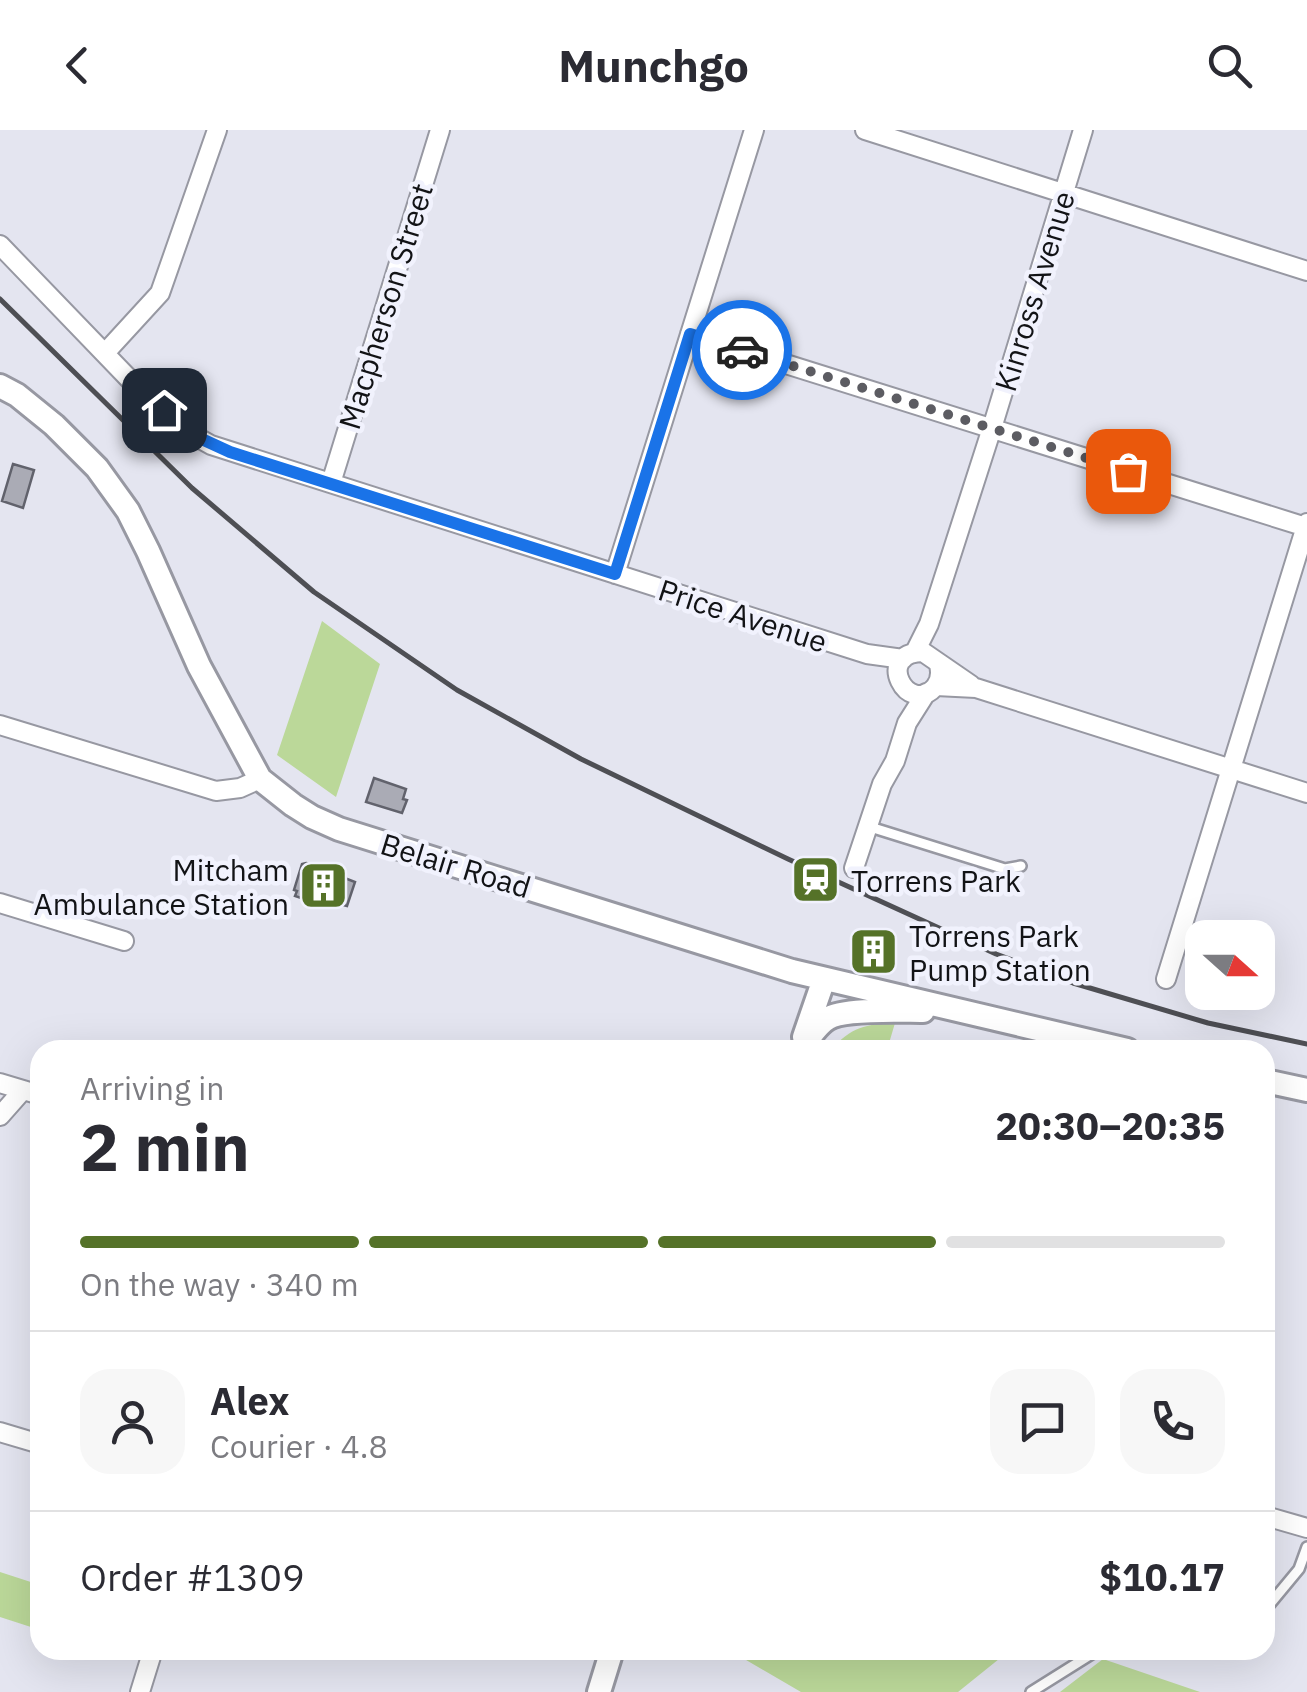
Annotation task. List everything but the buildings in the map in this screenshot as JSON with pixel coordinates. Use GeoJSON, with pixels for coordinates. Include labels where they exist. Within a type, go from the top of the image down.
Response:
{"type":"FeatureCollection","features":[{"type":"Feature","properties":{"kind":"main road","name":"Belair Road"},"geometry":{"type":"LineString","coordinates":[[0,386],[18,394],[97,468],[128,512],[199,666],[260,779],[303,811],[339,828],[792,971],[1082,1040]]}},
{"type":"Feature","properties":{"kind":"main road"},"geometry":{"type":"LineString","coordinates":[[803,1040],[824,979]]}},
{"type":"Feature","properties":{"kind":"main road"},"geometry":{"type":"LineString","coordinates":[[809,1040],[828,1018],[843,1013],[951,1010]]}},
{"type":"Feature","properties":{"kind":"main road"},"geometry":{"type":"LineString","coordinates":[[1275,1083],[1307,1090]]}},
{"type":"Feature","properties":{"kind":"main road"},"geometry":{"type":"LineString","coordinates":[[599,1692],[609,1660]]}},
{"type":"Feature","properties":{"kind":"street"},"geometry":{"type":"LineString","coordinates":[[105,353],[160,293],[217,130]]}},
{"type":"Feature","properties":{"kind":"street","name":"Macpherson Street"},"geometry":{"type":"LineString","coordinates":[[330,483],[440,130]]}},
{"type":"Feature","properties":{"kind":"street"},"geometry":{"type":"LineString","coordinates":[[615,574],[754,130]]}},
{"type":"Feature","properties":{"kind":"street"},"geometry":{"type":"LineString","coordinates":[[865,130],[1307,271]]}},
{"type":"Feature","properties":{"kind":"street","name":"Kinross Avenue"},"geometry":{"type":"LineString","coordinates":[[914,665],[1083,130]]}},
{"type":"Feature","properties":{"kind":"street","name":"Price Avenue"},"geometry":{"type":"LineString","coordinates":[[0,245],[134,384],[193,435],[230,452],[867,654],[914,665],[1307,793]]}},
{"type":"Feature","properties":{"kind":"street"},"geometry":{"type":"LineString","coordinates":[[690,334],[1306,525],[1302,552],[1166,979]]}},
{"type":"Feature","properties":{"kind":"street"},"geometry":{"type":"LineString","coordinates":[[854,868],[907,723],[914,665],[940,678],[907,723]]}},
{"type":"Feature","properties":{"kind":"street","name":"Price Avenue"},"geometry":{"type":"LineString","coordinates":[[914,665],[914,694],[976,688]]}},
{"type":"Feature","properties":{"kind":"street"},"geometry":{"type":"LineString","coordinates":[[0,724],[216,792],[260,779]]}},
{"type":"Feature","properties":{"kind":"street"},"geometry":{"type":"LineString","coordinates":[[0,903],[124,941]]}},
{"type":"Feature","properties":{"kind":"street"},"geometry":{"type":"LineString","coordinates":[[0,1083],[30,1092]]}},
{"type":"Feature","properties":{"kind":"street"},"geometry":{"type":"LineString","coordinates":[[0,1116],[30,1093]]}},
{"type":"Feature","properties":{"kind":"street"},"geometry":{"type":"LineString","coordinates":[[0,1432],[30,1441]]}},
{"type":"Feature","properties":{"kind":"street"},"geometry":{"type":"LineString","coordinates":[[1275,1519],[1307,1528]]}},
{"type":"Feature","properties":{"kind":"street"},"geometry":{"type":"LineString","coordinates":[[140,1692],[151,1660]]}},
{"type":"Feature","properties":{"kind":"lane"},"geometry":{"type":"LineString","coordinates":[[868,826],[1004,869],[1021,866]]}},
{"type":"Feature","properties":{"kind":"lane"},"geometry":{"type":"LineString","coordinates":[[1275,1598],[1299,1568],[1307,1547]]}},
{"type":"Feature","properties":{"kind":"lane"},"geometry":{"type":"LineString","coordinates":[[1031,1692],[1082,1660]]}},
{"type":"Feature","properties":{"kind":"green space"},"geometry":{"type":"Polygon","coordinates":[[[322,621],[380,664],[336,797],[277,755],[322,621]]]}},
{"type":"Feature","properties":{"kind":"green space"},"geometry":{"type":"Polygon","coordinates":[[[895,1023],[890,1040],[841,1040],[860,1028],[895,1023]]]}},
{"type":"Feature","properties":{"kind":"green space"},"geometry":{"type":"Polygon","coordinates":[[[0,1572],[30,1582],[30,1627],[0,1617],[0,1572]]]}},
{"type":"Feature","properties":{"kind":"green space"},"geometry":{"type":"Polygon","coordinates":[[[746,1660],[998,1660],[958,1692],[801,1692],[746,1660]]]}},
{"type":"Feature","properties":{"kind":"green space"},"geometry":{"type":"Polygon","coordinates":[[[1106,1660],[1200,1692],[1060,1692],[1106,1660]]]}},
{"type":"Feature","properties":{"kind":"railway"},"geometry":{"type":"LineString","coordinates":[[0,299],[192,488],[314,592],[457,690],[581,759],[996,954],[1073,983],[1208,1023],[1307,1044]]}},
{"type":"Feature","properties":{"kind":"way so far"},"geometry":{"type":"LineString","coordinates":[[742,350],[1128,471]]}},
{"type":"Feature","properties":{"kind":"place","name":"Torrens Park"},"geometry":{"type":"Point","coordinates":[816,880]}},
{"type":"Feature","properties":{"kind":"place","name":"Mitcham Ambulance Station"},"geometry":{"type":"Point","coordinates":[324,886]}},
{"type":"Feature","properties":{"kind":"place","name":"Torrens Park Pump Station"},"geometry":{"type":"Point","coordinates":[874,952]}},
{"type":"Feature","properties":{"kind":"route"},"geometry":{"type":"LineString","coordinates":[[164,410],[193,435],[230,452],[615,574],[690,334],[742,350]]}}]}
